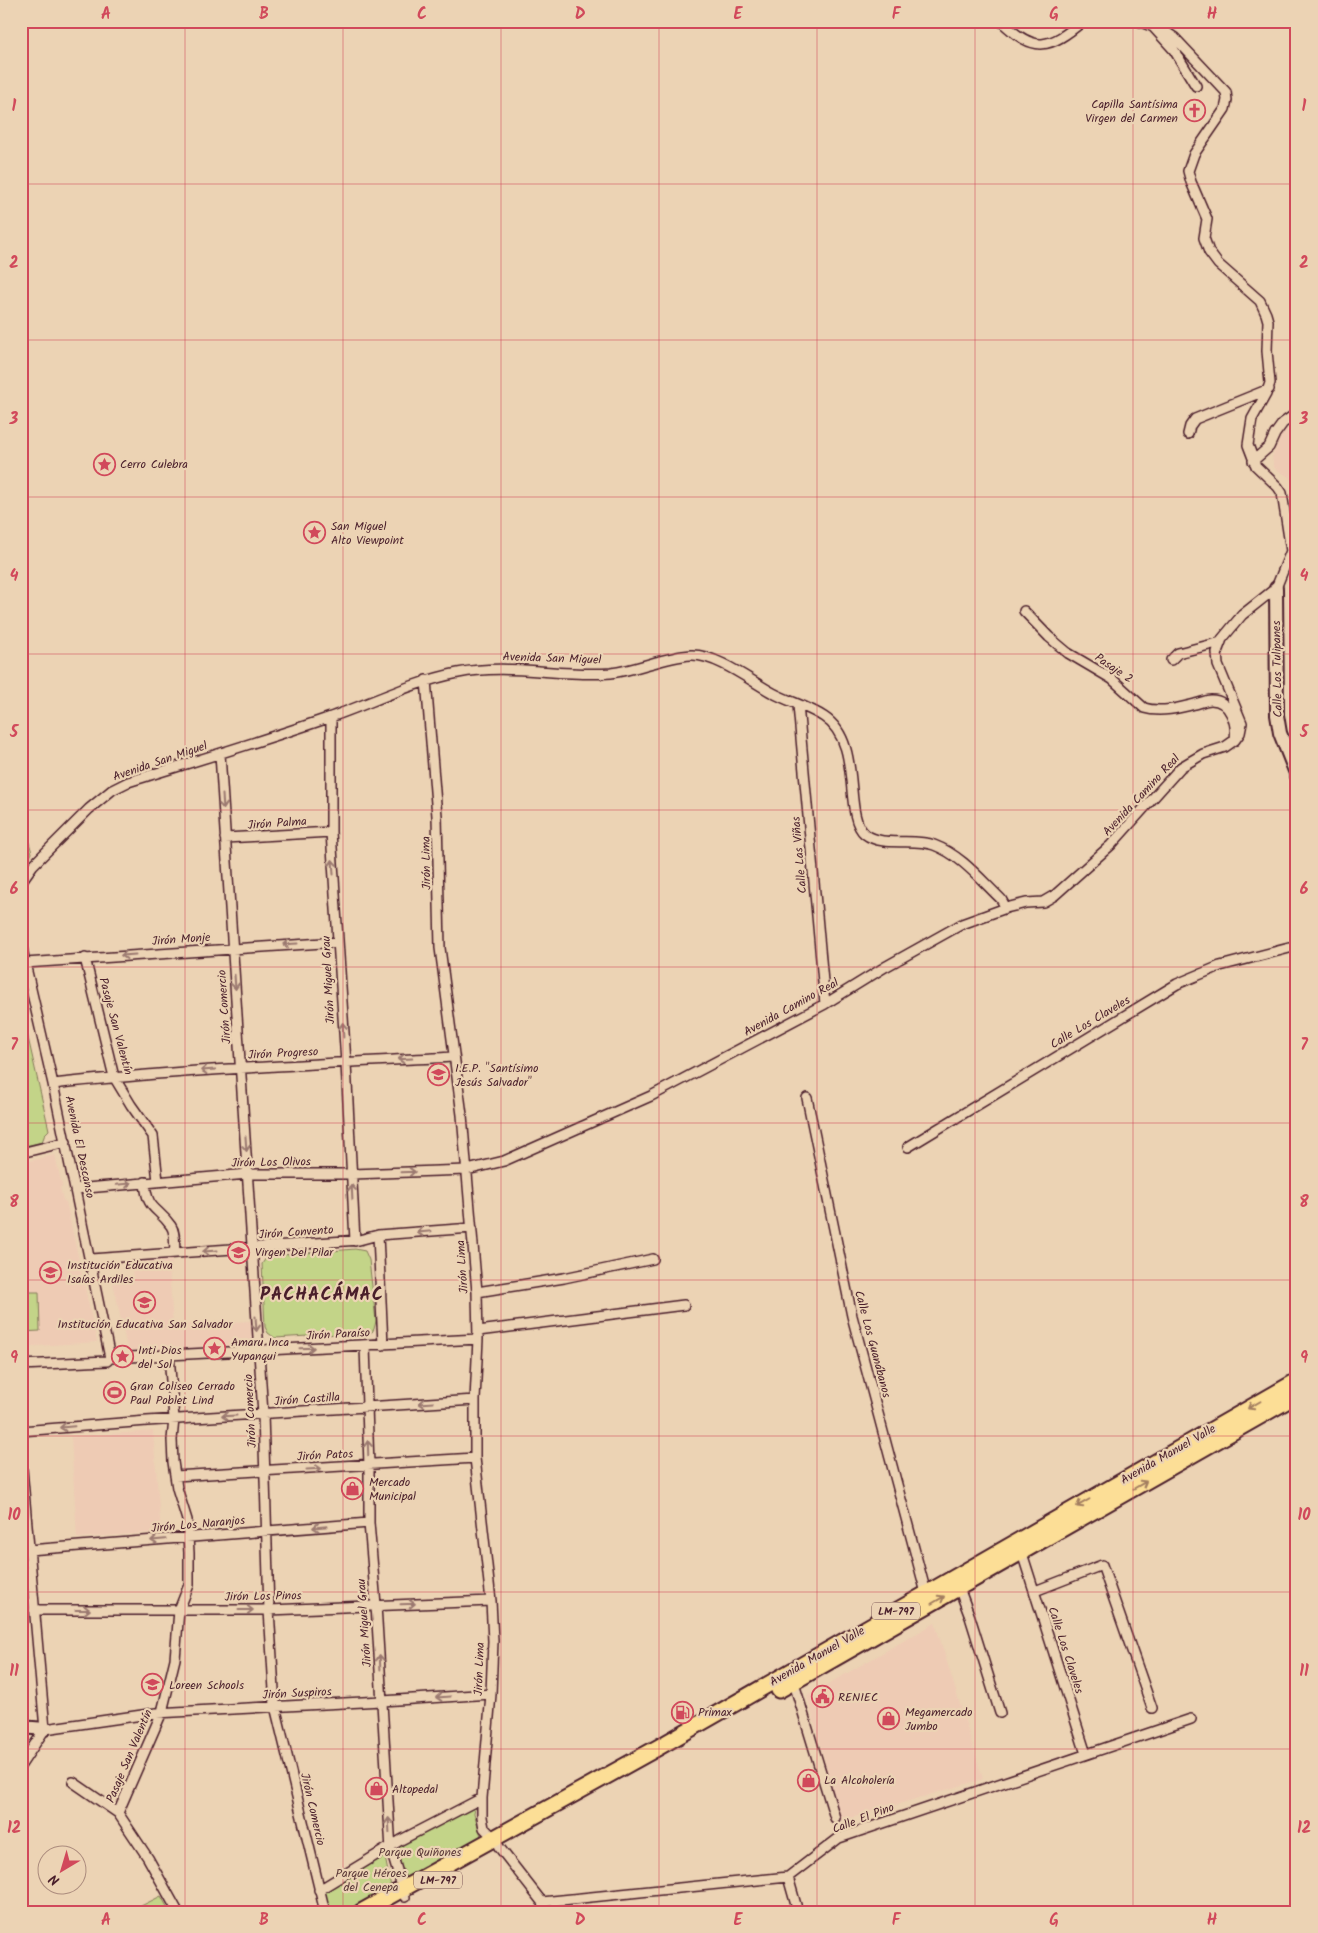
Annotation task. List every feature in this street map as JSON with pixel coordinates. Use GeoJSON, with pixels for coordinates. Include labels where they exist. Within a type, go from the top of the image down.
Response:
{"type":"FeatureCollection","features":[{"type":"Feature","properties":{"kind":"main road","name":"Avenida Manuel Valle"},"geometry":{"type":"LineString","coordinates":[[361,1912],[404,1893],[497,1843],[792,1677],[1022,1552],[1111,1494],[1297,1380]]}},
{"type":"Feature","properties":{"kind":"main road","name":"Avenida Manuel Valle"},"geometry":{"type":"LineString","coordinates":[[792,1677],[926,1593],[1297,1395]]}},
{"type":"Feature","properties":{"kind":"main road","name":"Avenida Manuel Valle"},"geometry":{"type":"LineString","coordinates":[[378,1912],[404,1893]]}},
{"type":"Feature","properties":{"kind":"street"},"geometry":{"type":"LineString","coordinates":[[1001,21],[1024,39],[1035,44],[1043,44],[1062,38],[1083,21]]}},
{"type":"Feature","properties":{"kind":"street"},"geometry":{"type":"LineString","coordinates":[[1138,21],[1166,32],[1175,38],[1226,92],[1225,109],[1194,154],[1188,171],[1207,219],[1204,238],[1209,252],[1218,264],[1260,301],[1268,321],[1267,351],[1270,382],[1252,419],[1248,445],[1259,470],[1278,487],[1283,499],[1291,551],[1276,588],[1242,615],[1221,642],[1217,652],[1218,665],[1242,723],[1240,733],[1234,740]]}},
{"type":"Feature","properties":{"kind":"street"},"geometry":{"type":"LineString","coordinates":[[1154,27],[1179,56],[1196,86]]}},
{"type":"Feature","properties":{"kind":"street"},"geometry":{"type":"LineString","coordinates":[[1188,434],[1190,426],[1195,419],[1268,389]]}},
{"type":"Feature","properties":{"kind":"street"},"geometry":{"type":"LineString","coordinates":[[1254,461],[1269,447],[1283,423],[1297,413]]}},
{"type":"Feature","properties":{"kind":"street","name":"Calle Los Tulipanes"},"geometry":{"type":"LineString","coordinates":[[1276,588],[1277,715],[1280,733],[1297,776]]}},
{"type":"Feature","properties":{"kind":"street","name":"Pasaje 2"},"geometry":{"type":"LineString","coordinates":[[1024,611],[1049,638],[1068,653],[1112,679],[1144,708],[1151,710],[1180,708],[1210,700],[1217,702],[1227,710],[1235,722],[1234,740]]}},
{"type":"Feature","properties":{"kind":"street"},"geometry":{"type":"LineString","coordinates":[[1171,660],[1178,653],[1221,642]]}},
{"type":"Feature","properties":{"kind":"street","name":"Avenida San Miguel"},"geometry":{"type":"LineString","coordinates":[[22,880],[33,865],[89,809],[112,790],[128,782],[331,717],[426,680],[459,672],[494,668],[613,673],[657,661],[693,655],[713,660],[826,718],[840,734],[850,764],[856,814],[861,831],[871,839],[932,844],[957,858],[1001,899],[1006,908]]}},
{"type":"Feature","properties":{"kind":"street","name":"Jirón Lima"},"geometry":{"type":"LineString","coordinates":[[426,680],[437,816],[440,948],[459,1086],[477,1292],[478,1335],[475,1458],[491,1601],[493,1641],[482,1817],[484,1828],[542,1902]]}},
{"type":"Feature","properties":{"kind":"street","name":"Calle Las Viñas"},"geometry":{"type":"LineString","coordinates":[[798,705],[825,1004]]}},
{"type":"Feature","properties":{"kind":"street","name":"Jirón Miguel Grau"},"geometry":{"type":"LineString","coordinates":[[331,717],[331,832],[355,1240]]}},
{"type":"Feature","properties":{"kind":"street","name":"Avenida Camino Real"},"geometry":{"type":"LineString","coordinates":[[467,1170],[504,1161],[651,1096],[825,1004],[885,967],[962,924],[1006,908],[1026,903],[1044,902],[1056,895],[1111,845],[1181,767],[1203,754],[1225,747],[1234,740]]}},
{"type":"Feature","properties":{"kind":"street","name":"Jirón Comercio"},"geometry":{"type":"LineString","coordinates":[[220,754],[263,1414],[269,1610],[275,1706],[319,1890],[326,1912]]}},
{"type":"Feature","properties":{"kind":"street","name":"Jirón Palma"},"geometry":{"type":"LineString","coordinates":[[226,838],[331,832]]}},
{"type":"Feature","properties":{"kind":"street","name":"Avenida El Descanso"},"geometry":{"type":"LineString","coordinates":[[21,942],[24,963],[54,1084],[110,1358]]}},
{"type":"Feature","properties":{"kind":"street","name":"Jirón Monje"},"geometry":{"type":"LineString","coordinates":[[24,963],[338,942]]}},
{"type":"Feature","properties":{"kind":"street","name":"Calle Los Claveles"},"geometry":{"type":"LineString","coordinates":[[908,1147],[1177,984],[1220,966],[1297,946]]}},
{"type":"Feature","properties":{"kind":"street","name":"Pasaje San Valentín"},"geometry":{"type":"LineString","coordinates":[[85,958],[114,1077],[153,1136],[158,1181]]}},
{"type":"Feature","properties":{"kind":"street","name":"Jirón Progreso"},"geometry":{"type":"LineString","coordinates":[[54,1084],[114,1077],[241,1067],[454,1057]]}},
{"type":"Feature","properties":{"kind":"street","name":"Calle Los Guanábanos"},"geometry":{"type":"LineString","coordinates":[[807,1098],[852,1316],[926,1593]]}},
{"type":"Feature","properties":{"kind":"street"},"geometry":{"type":"LineString","coordinates":[[21,1153],[66,1142]]}},
{"type":"Feature","properties":{"kind":"street","name":"Jirón Los Olivos"},"geometry":{"type":"LineString","coordinates":[[75,1189],[248,1174],[352,1174],[467,1170]]}},
{"type":"Feature","properties":{"kind":"street"},"geometry":{"type":"LineString","coordinates":[[145,1182],[146,1198],[172,1227],[175,1254]]}},
{"type":"Feature","properties":{"kind":"street","name":"Jirón Convento"},"geometry":{"type":"LineString","coordinates":[[91,1260],[355,1240],[378,1235],[472,1228]]}},
{"type":"Feature","properties":{"kind":"street"},"geometry":{"type":"LineString","coordinates":[[378,1235],[383,1345]]}},
{"type":"Feature","properties":{"kind":"street"},"geometry":{"type":"LineString","coordinates":[[477,1292],[564,1278],[653,1259]]}},
{"type":"Feature","properties":{"kind":"street","name":"Jirón Paraíso"},"geometry":{"type":"LineString","coordinates":[[21,1365],[107,1361],[110,1358],[383,1345],[478,1335],[684,1306]]}},
{"type":"Feature","properties":{"kind":"street","name":"Jirón Miguel Grau"},"geometry":{"type":"LineString","coordinates":[[365,1346],[369,1523],[391,1847],[404,1893]]}},
{"type":"Feature","properties":{"kind":"street","name":"Pasaje San Valentín"},"geometry":{"type":"LineString","coordinates":[[118,1813],[162,1712],[175,1659],[178,1610],[189,1585],[190,1553],[187,1520],[175,1476],[172,1440],[174,1419],[168,1355]]}},
{"type":"Feature","properties":{"kind":"street","name":"Jirón Castilla"},"geometry":{"type":"LineString","coordinates":[[21,1431],[174,1419],[475,1400]]}},
{"type":"Feature","properties":{"kind":"street"},"geometry":{"type":"LineString","coordinates":[[21,1457],[45,1729],[21,1766]]}},
{"type":"Feature","properties":{"kind":"street","name":"Jirón Patos"},"geometry":{"type":"LineString","coordinates":[[175,1476],[369,1466],[475,1458]]}},
{"type":"Feature","properties":{"kind":"street","name":"Jirón Los Naranjos"},"geometry":{"type":"LineString","coordinates":[[29,1550],[369,1523]]}},
{"type":"Feature","properties":{"kind":"street","name":"Calle Los Claveles"},"geometry":{"type":"LineString","coordinates":[[1022,1552],[1086,1754]]}},
{"type":"Feature","properties":{"kind":"street"},"geometry":{"type":"LineString","coordinates":[[1035,1592],[1102,1565],[1152,1708]]}},
{"type":"Feature","properties":{"kind":"street"},"geometry":{"type":"LineString","coordinates":[[958,1588],[970,1617],[1000,1712]]}},
{"type":"Feature","properties":{"kind":"street","name":"Jirón Los Pinos"},"geometry":{"type":"LineString","coordinates":[[34,1610],[269,1610],[491,1601]]}},
{"type":"Feature","properties":{"kind":"street"},"geometry":{"type":"LineString","coordinates":[[792,1677],[835,1818]]}},
{"type":"Feature","properties":{"kind":"street","name":"Jirón Suspiros"},"geometry":{"type":"LineString","coordinates":[[45,1729],[162,1712],[491,1694]]}},
{"type":"Feature","properties":{"kind":"street","name":"Calle El Pino"},"geometry":{"type":"LineString","coordinates":[[788,1877],[839,1838],[1191,1719]]}},
{"type":"Feature","properties":{"kind":"street"},"geometry":{"type":"LineString","coordinates":[[21,1726],[45,1729]]}},
{"type":"Feature","properties":{"kind":"street","name":"Pasaje San Valentín"},"geometry":{"type":"LineString","coordinates":[[73,1782],[118,1813],[148,1858],[178,1912]]}},
{"type":"Feature","properties":{"kind":"street"},"geometry":{"type":"LineString","coordinates":[[319,1890],[391,1847],[482,1798]]}},
{"type":"Feature","properties":{"kind":"street"},"geometry":{"type":"LineString","coordinates":[[544,1912],[542,1902],[788,1877],[798,1912]]}},
{"type":"Feature","properties":{"kind":"shaded area"},"geometry":{"type":"Polygon","coordinates":[[[1297,422],[1297,493],[1289,477],[1274,468],[1272,457],[1282,433],[1297,422]]]}},
{"type":"Feature","properties":{"kind":"shaded area"},"geometry":{"type":"Polygon","coordinates":[[[1297,584],[1297,749],[1291,733],[1291,650],[1288,645],[1288,632],[1289,617],[1296,596],[1297,584]]]}},
{"type":"Feature","properties":{"kind":"shaded area","name":"Institución Educativa Isaías Ardiles"},"geometry":{"type":"Polygon","coordinates":[[[55,1155],[62,1186],[60,1188],[63,1200],[66,1202],[97,1342],[21,1347],[21,1163],[55,1155]]]}},
{"type":"Feature","properties":{"kind":"shaded area"},"geometry":{"type":"Polygon","coordinates":[[[171,1256],[172,1266],[169,1267],[173,1325],[251,1321],[252,1344],[128,1353],[113,1282],[133,1279],[131,1260],[171,1256]]]}},
{"type":"Feature","properties":{"kind":"shaded area"},"geometry":{"type":"Polygon","coordinates":[[[153,1431],[161,1532],[77,1538],[71,1437],[153,1431]]]}},
{"type":"Feature","properties":{"kind":"shaded area"},"geometry":{"type":"Polygon","coordinates":[[[935,1623],[983,1779],[841,1821],[807,1696],[935,1623]]]}},
{"type":"Feature","properties":{"kind":"green space"},"geometry":{"type":"Polygon","coordinates":[[[21,813],[32,853],[27,863],[21,864],[21,813]]]}},
{"type":"Feature","properties":{"kind":"green space"},"geometry":{"type":"Polygon","coordinates":[[[21,1007],[49,1130],[42,1142],[21,1147],[21,1007]]]}},
{"type":"Feature","properties":{"kind":"green space"},"geometry":{"type":"Polygon","coordinates":[[[355,1249],[365,1251],[369,1260],[376,1321],[372,1332],[275,1338],[268,1333],[265,1327],[262,1264],[266,1258],[355,1249]]]}},
{"type":"Feature","properties":{"kind":"green space"},"geometry":{"type":"Polygon","coordinates":[[[21,1292],[39,1292],[40,1331],[21,1332],[21,1292]]]}},
{"type":"Feature","properties":{"kind":"green space","name":"Parque Quiñones"},"geometry":{"type":"Polygon","coordinates":[[[476,1802],[474,1813],[482,1839],[408,1878],[403,1875],[395,1849],[396,1846],[476,1802]]]}},
{"type":"Feature","properties":{"kind":"green space","name":"Parque Héroes del Cenepa"},"geometry":{"type":"Polygon","coordinates":[[[384,1852],[391,1887],[377,1898],[371,1898],[361,1903],[358,1909],[353,1912],[327,1912],[321,1889],[384,1852]]]}},
{"type":"Feature","properties":{"kind":"green space"},"geometry":{"type":"Polygon","coordinates":[[[161,1896],[170,1912],[129,1912],[161,1896]]]}},
{"type":"Feature","properties":{"kind":"place","name":"Capilla Santísima Virgen del Carmen"},"geometry":{"type":"Point","coordinates":[1194,111]}},
{"type":"Feature","properties":{"kind":"place","name":"Cerro Culebra"},"geometry":{"type":"Point","coordinates":[104,464]}},
{"type":"Feature","properties":{"kind":"place","name":"San Miguel Alto Viewpoint"},"geometry":{"type":"Point","coordinates":[315,533]}},
{"type":"Feature","properties":{"kind":"place","name":"I.E.P. \"Santísimo Jesús Salvador\""},"geometry":{"type":"Point","coordinates":[439,1075]}},
{"type":"Feature","properties":{"kind":"place","name":"Virgen Del Pilar"},"geometry":{"type":"Point","coordinates":[239,1252]}},
{"type":"Feature","properties":{"kind":"place","name":"Institución Educativa Isaías Ardiles"},"geometry":{"type":"Point","coordinates":[51,1272]}},
{"type":"Feature","properties":{"kind":"place","name":"Institución Educativa San Salvador"},"geometry":{"type":"Point","coordinates":[145,1303]}},
{"type":"Feature","properties":{"kind":"place","name":"Amaru Inca Yupanqui"},"geometry":{"type":"Point","coordinates":[215,1349]}},
{"type":"Feature","properties":{"kind":"place","name":"Inti Dios del Sol"},"geometry":{"type":"Point","coordinates":[122,1357]}},
{"type":"Feature","properties":{"kind":"place","name":"Gran Coliseo Cerrado Paul Poblet Lind"},"geometry":{"type":"Point","coordinates":[114,1393]}},
{"type":"Feature","properties":{"kind":"place","name":"Mercado Municipal"},"geometry":{"type":"Point","coordinates":[353,1489]}},
{"type":"Feature","properties":{"kind":"place","name":"Loreen Schools"},"geometry":{"type":"Point","coordinates":[153,1685]}},
{"type":"Feature","properties":{"kind":"place","name":"RENIEC"},"geometry":{"type":"Point","coordinates":[822,1697]}},
{"type":"Feature","properties":{"kind":"place","name":"Primax"},"geometry":{"type":"Point","coordinates":[682,1712]}},
{"type":"Feature","properties":{"kind":"place","name":"Megamercado Jumbo"},"geometry":{"type":"Point","coordinates":[889,1719]}},
{"type":"Feature","properties":{"kind":"place","name":"La Alcoholería"},"geometry":{"type":"Point","coordinates":[808,1780]}},
{"type":"Feature","properties":{"kind":"place","name":"Altopedal"},"geometry":{"type":"Point","coordinates":[376,1789]}},
{"type":"Feature","properties":{"kind":"district","name":"PACHACÁMAC"},"geometry":{"type":"Point","coordinates":[322,1294]}}]}
